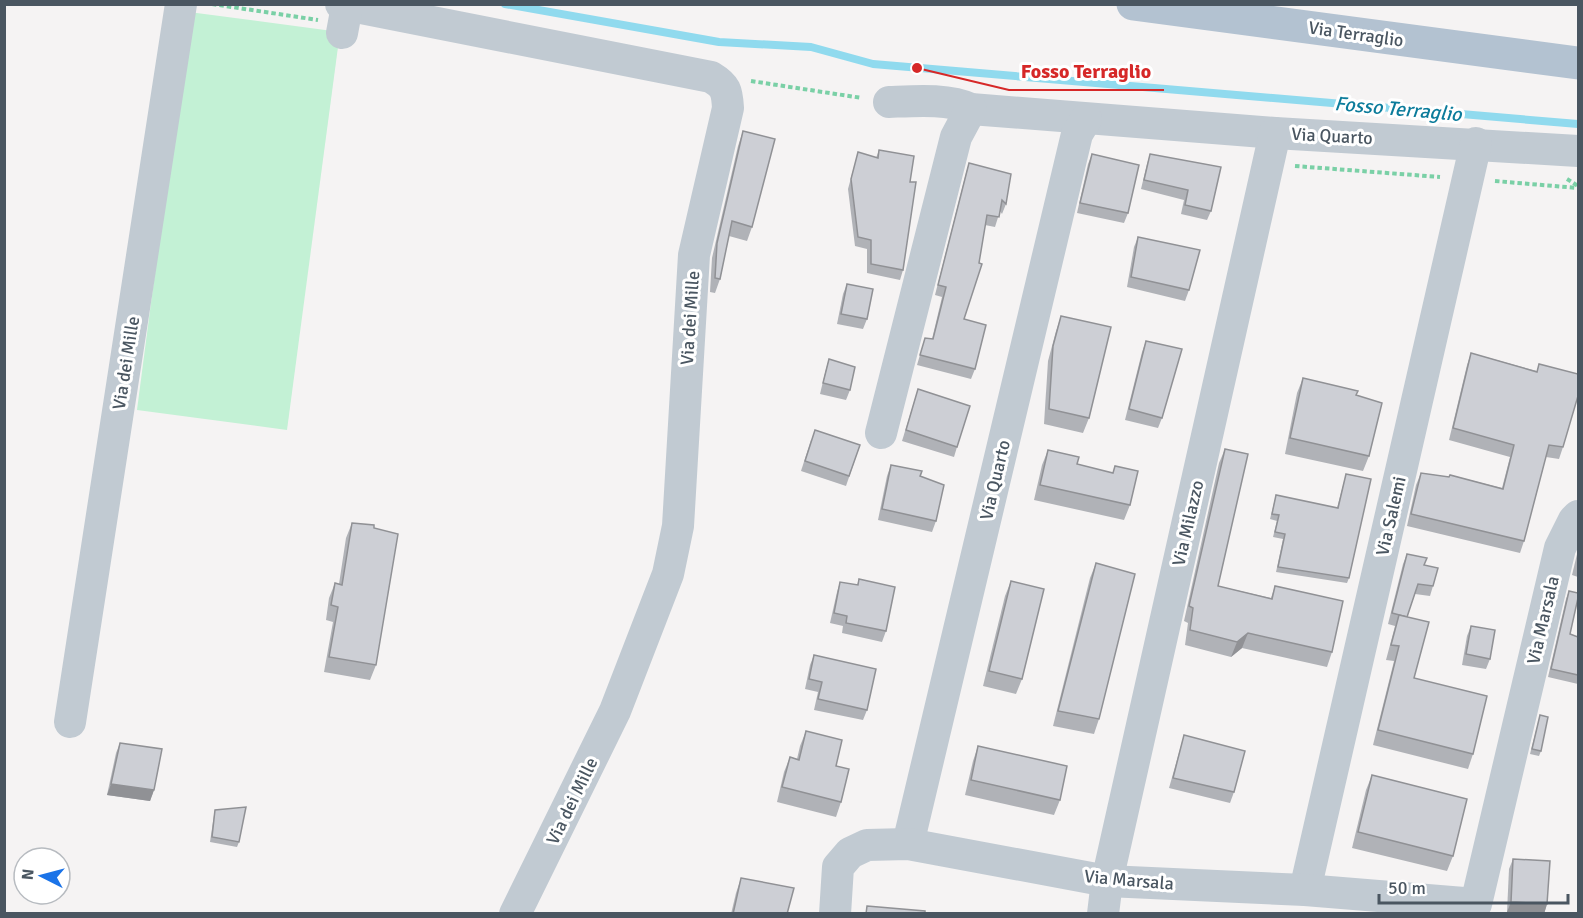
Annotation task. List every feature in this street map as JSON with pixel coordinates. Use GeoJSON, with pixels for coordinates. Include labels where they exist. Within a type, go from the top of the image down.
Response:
{"type":"FeatureCollection","features":[{"type":"Feature","properties":{"kind":"main road","name":"Via Terraglio"},"geometry":{"type":"LineString","coordinates":[[1133,4],[1578,63]]}},
{"type":"Feature","properties":{"kind":"street","name":"Via dei Mille"},"geometry":{"type":"LineString","coordinates":[[70,722],[182,4]]}},
{"type":"Feature","properties":{"kind":"street"},"geometry":{"type":"LineString","coordinates":[[344,14],[563,61],[711,76],[724,85]]}},
{"type":"Feature","properties":{"kind":"street","name":"Via dei Mille"},"geometry":{"type":"LineString","coordinates":[[515,914],[615,711],[668,574],[678,526],[694,255],[728,108],[724,85]]}},
{"type":"Feature","properties":{"kind":"street","name":"Via Quarto"},"geometry":{"type":"LineString","coordinates":[[889,102],[963,105],[971,109],[1275,133],[1476,143],[1578,151]]}},
{"type":"Feature","properties":{"kind":"street"},"geometry":{"type":"LineString","coordinates":[[881,433],[956,137],[971,109]]}},
{"type":"Feature","properties":{"kind":"street","name":"Via Quarto"},"geometry":{"type":"LineString","coordinates":[[908,844],[1077,134],[1086,118]]}},
{"type":"Feature","properties":{"kind":"street","name":"Via Milazzo"},"geometry":{"type":"LineString","coordinates":[[1103,914],[1107,881],[1275,133]]}},
{"type":"Feature","properties":{"kind":"street","name":"Via Salemi"},"geometry":{"type":"LineString","coordinates":[[1305,890],[1476,143]]}},
{"type":"Feature","properties":{"kind":"street","name":"Via Marsala"},"geometry":{"type":"LineString","coordinates":[[835,914],[838,867],[850,853],[867,845],[908,844],[1107,881],[1305,890],[1476,909],[1560,548],[1578,516]]}},
{"type":"Feature","properties":{"kind":"path"},"geometry":{"type":"LineString","coordinates":[[724,85],[741,79],[889,102]]}},
{"type":"Feature","properties":{"kind":"green space"},"geometry":{"type":"Polygon","coordinates":[[[189,12],[340,32],[287,430],[137,410],[189,12]]]}},
{"type":"Feature","properties":{"kind":"building"},"geometry":{"type":"Polygon","coordinates":[[[743,131],[775,139],[752,227],[732,221],[720,279],[715,278],[717,243],[743,131]]]}},
{"type":"Feature","properties":{"kind":"building"},"geometry":{"type":"Polygon","coordinates":[[[879,150],[914,156],[910,182],[916,182],[903,270],[871,264],[871,240],[858,237],[851,179],[858,152],[878,158],[879,150]]]}},
{"type":"Feature","properties":{"kind":"building"},"geometry":{"type":"Polygon","coordinates":[[[1092,154],[1139,165],[1128,213],[1080,203],[1092,154]]]}},
{"type":"Feature","properties":{"kind":"building"},"geometry":{"type":"Polygon","coordinates":[[[1150,154],[1221,167],[1211,211],[1185,205],[1188,190],[1144,180],[1150,154]]]}},
{"type":"Feature","properties":{"kind":"building"},"geometry":{"type":"Polygon","coordinates":[[[969,163],[1011,174],[1006,204],[1002,200],[999,217],[987,215],[979,263],[982,264],[964,319],[986,325],[975,369],[920,355],[925,338],[933,339],[946,287],[938,285],[969,163]]]}},
{"type":"Feature","properties":{"kind":"building"},"geometry":{"type":"Polygon","coordinates":[[[1138,237],[1200,250],[1189,290],[1131,277],[1138,237]]]}},
{"type":"Feature","properties":{"kind":"building"},"geometry":{"type":"Polygon","coordinates":[[[847,284],[873,289],[867,319],[841,314],[847,284]]]}},
{"type":"Feature","properties":{"kind":"building"},"geometry":{"type":"Polygon","coordinates":[[[1061,316],[1111,327],[1089,418],[1049,409],[1053,346],[1061,316]]]}},
{"type":"Feature","properties":{"kind":"building"},"geometry":{"type":"Polygon","coordinates":[[[1146,341],[1182,349],[1162,418],[1129,409],[1146,341]]]}},
{"type":"Feature","properties":{"kind":"building"},"geometry":{"type":"Polygon","coordinates":[[[1471,353],[1537,372],[1539,364],[1578,374],[1578,396],[1563,447],[1549,445],[1524,541],[1411,514],[1421,473],[1449,477],[1450,475],[1503,489],[1514,445],[1453,428],[1471,353]]]}},
{"type":"Feature","properties":{"kind":"building"},"geometry":{"type":"Polygon","coordinates":[[[829,359],[855,367],[850,390],[823,383],[829,359]]]}},
{"type":"Feature","properties":{"kind":"building"},"geometry":{"type":"Polygon","coordinates":[[[1303,378],[1358,391],[1356,395],[1382,403],[1369,456],[1290,438],[1303,378]]]}},
{"type":"Feature","properties":{"kind":"building"},"geometry":{"type":"Polygon","coordinates":[[[918,389],[970,406],[957,447],[906,430],[918,389]]]}},
{"type":"Feature","properties":{"kind":"building"},"geometry":{"type":"Polygon","coordinates":[[[815,430],[860,445],[849,476],[805,461],[815,430]]]}},
{"type":"Feature","properties":{"kind":"building"},"geometry":{"type":"Polygon","coordinates":[[[1225,449],[1248,454],[1218,586],[1272,599],[1275,586],[1343,601],[1332,652],[1248,633],[1237,642],[1190,630],[1193,608],[1189,606],[1225,449]]]}},
{"type":"Feature","properties":{"kind":"building"},"geometry":{"type":"Polygon","coordinates":[[[1048,450],[1079,457],[1077,464],[1113,473],[1115,466],[1138,471],[1130,505],[1040,485],[1048,450]]]}},
{"type":"Feature","properties":{"kind":"building"},"geometry":{"type":"Polygon","coordinates":[[[891,465],[922,471],[920,476],[944,485],[936,521],[882,509],[891,465]]]}},
{"type":"Feature","properties":{"kind":"building"},"geometry":{"type":"Polygon","coordinates":[[[1346,474],[1371,479],[1349,578],[1278,567],[1285,534],[1275,532],[1279,515],[1272,514],[1276,495],[1338,508],[1346,474]]]}},
{"type":"Feature","properties":{"kind":"building"},"geometry":{"type":"Polygon","coordinates":[[[352,523],[374,525],[374,528],[398,534],[376,665],[329,657],[338,607],[331,605],[335,583],[342,585],[352,523]]]}},
{"type":"Feature","properties":{"kind":"building"},"geometry":{"type":"Polygon","coordinates":[[[1407,554],[1427,558],[1424,565],[1438,568],[1433,586],[1418,584],[1407,617],[1392,613],[1407,554]]]}},
{"type":"Feature","properties":{"kind":"building"},"geometry":{"type":"Polygon","coordinates":[[[1096,563],[1135,574],[1099,719],[1058,711],[1096,563]]]}},
{"type":"Feature","properties":{"kind":"building"},"geometry":{"type":"Polygon","coordinates":[[[859,579],[895,587],[886,631],[846,623],[847,616],[834,613],[840,582],[858,585],[859,579]]]}},
{"type":"Feature","properties":{"kind":"building"},"geometry":{"type":"Polygon","coordinates":[[[1011,581],[1044,589],[1022,679],[989,671],[1011,581]]]}},
{"type":"Feature","properties":{"kind":"building"},"geometry":{"type":"Polygon","coordinates":[[[1569,591],[1578,593],[1570,634],[1578,637],[1578,675],[1551,669],[1569,591]]]}},
{"type":"Feature","properties":{"kind":"building"},"geometry":{"type":"Polygon","coordinates":[[[1399,615],[1429,622],[1414,678],[1487,696],[1473,754],[1378,730],[1399,646],[1391,645],[1399,615]]]}},
{"type":"Feature","properties":{"kind":"building"},"geometry":{"type":"Polygon","coordinates":[[[1471,626],[1495,630],[1490,659],[1466,654],[1471,626]]]}},
{"type":"Feature","properties":{"kind":"building"},"geometry":{"type":"Polygon","coordinates":[[[814,655],[876,669],[867,710],[818,699],[822,682],[809,679],[814,655]]]}},
{"type":"Feature","properties":{"kind":"building"},"geometry":{"type":"Polygon","coordinates":[[[1540,715],[1548,717],[1541,751],[1532,749],[1540,715]]]}},
{"type":"Feature","properties":{"kind":"building"},"geometry":{"type":"Polygon","coordinates":[[[806,731],[842,740],[836,766],[849,769],[841,802],[782,787],[790,757],[799,760],[806,731]]]}},
{"type":"Feature","properties":{"kind":"building"},"geometry":{"type":"Polygon","coordinates":[[[1184,735],[1245,751],[1234,792],[1173,778],[1184,735]]]}},
{"type":"Feature","properties":{"kind":"building"},"geometry":{"type":"Polygon","coordinates":[[[120,743],[162,749],[154,790],[111,784],[120,743]]]}},
{"type":"Feature","properties":{"kind":"building"},"geometry":{"type":"Polygon","coordinates":[[[978,746],[1067,766],[1060,800],[971,780],[978,746]]]}},
{"type":"Feature","properties":{"kind":"building"},"geometry":{"type":"Polygon","coordinates":[[[1372,775],[1467,799],[1453,856],[1358,832],[1372,775]]]}},
{"type":"Feature","properties":{"kind":"building"},"geometry":{"type":"Polygon","coordinates":[[[246,807],[239,842],[212,837],[215,810],[246,807]]]}},
{"type":"Feature","properties":{"kind":"building"},"geometry":{"type":"Polygon","coordinates":[[[1513,859],[1550,861],[1547,904],[1511,902],[1513,859]]]}},
{"type":"Feature","properties":{"kind":"building"},"geometry":{"type":"Polygon","coordinates":[[[741,878],[794,888],[787,914],[733,914],[741,878]]]}},
{"type":"Feature","properties":{"kind":"building"},"geometry":{"type":"Polygon","coordinates":[[[867,906],[925,911],[925,914],[866,914],[867,906]]]}},
{"type":"Feature","properties":{"kind":"waterway","name":"Fosso Terraglio"},"geometry":{"type":"LineString","coordinates":[[505,4],[719,42],[811,47],[873,64],[1578,124]]}},
{"type":"Feature","properties":{"kind":"place","name":"Fosso Terraglio"},"geometry":{"type":"Point","coordinates":[917,68]}}]}
